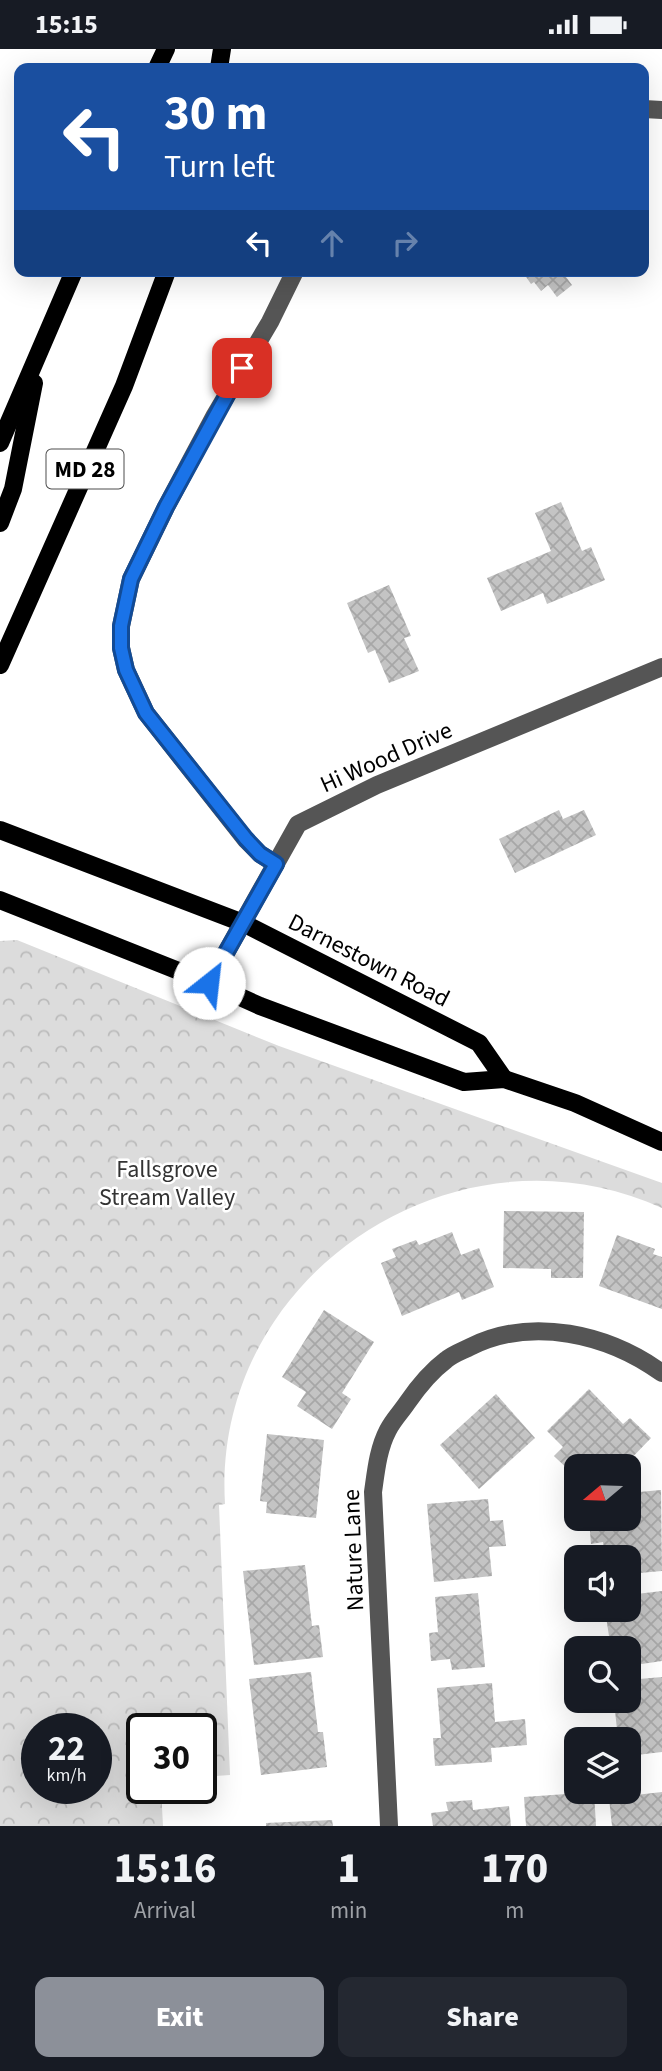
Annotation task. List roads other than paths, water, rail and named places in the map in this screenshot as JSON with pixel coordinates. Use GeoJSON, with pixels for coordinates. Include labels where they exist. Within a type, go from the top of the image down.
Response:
{"type":"FeatureCollection","features":[{"type":"Feature","properties":{"kind":"main road"},"geometry":{"type":"LineString","coordinates":[[0,443],[71,277]]}},
{"type":"Feature","properties":{"kind":"main road","name":"MD 28"},"geometry":{"type":"LineString","coordinates":[[0,666],[124,386],[165,277]]}},
{"type":"Feature","properties":{"kind":"main road"},"geometry":{"type":"LineString","coordinates":[[0,523],[13,489],[41,348]]}},
{"type":"Feature","properties":{"kind":"main road","name":"Darnestown Road"},"geometry":{"type":"LineString","coordinates":[[0,830],[243,923],[479,1043],[504,1079]]}},
{"type":"Feature","properties":{"kind":"main road"},"geometry":{"type":"LineString","coordinates":[[0,900],[260,1006],[464,1082],[504,1079],[575,1103],[662,1142]]}},
{"type":"Feature","properties":{"kind":"street"},"geometry":{"type":"LineString","coordinates":[[276,864],[260,854],[246,839],[146,713],[126,670],[121,648],[121,626],[131,579],[166,507],[215,415],[270,322],[292,277]]}},
{"type":"Feature","properties":{"kind":"street","name":"Hi Wood Drive"},"geometry":{"type":"LineString","coordinates":[[209,983],[298,824],[377,785],[662,667]]}},
{"type":"Feature","properties":{"kind":"street","name":"Nature Lane"},"geometry":{"type":"LineString","coordinates":[[389,1826],[373,1492],[378,1458],[388,1429],[422,1382],[448,1358],[484,1340],[518,1332],[554,1331],[606,1342],[642,1359],[662,1373]]}},
{"type":"Feature","properties":{"kind":"park label","name":"Fallsgrove Stream Valley"},"geometry":{"type":"Point","coordinates":[167,1183]}}]}
